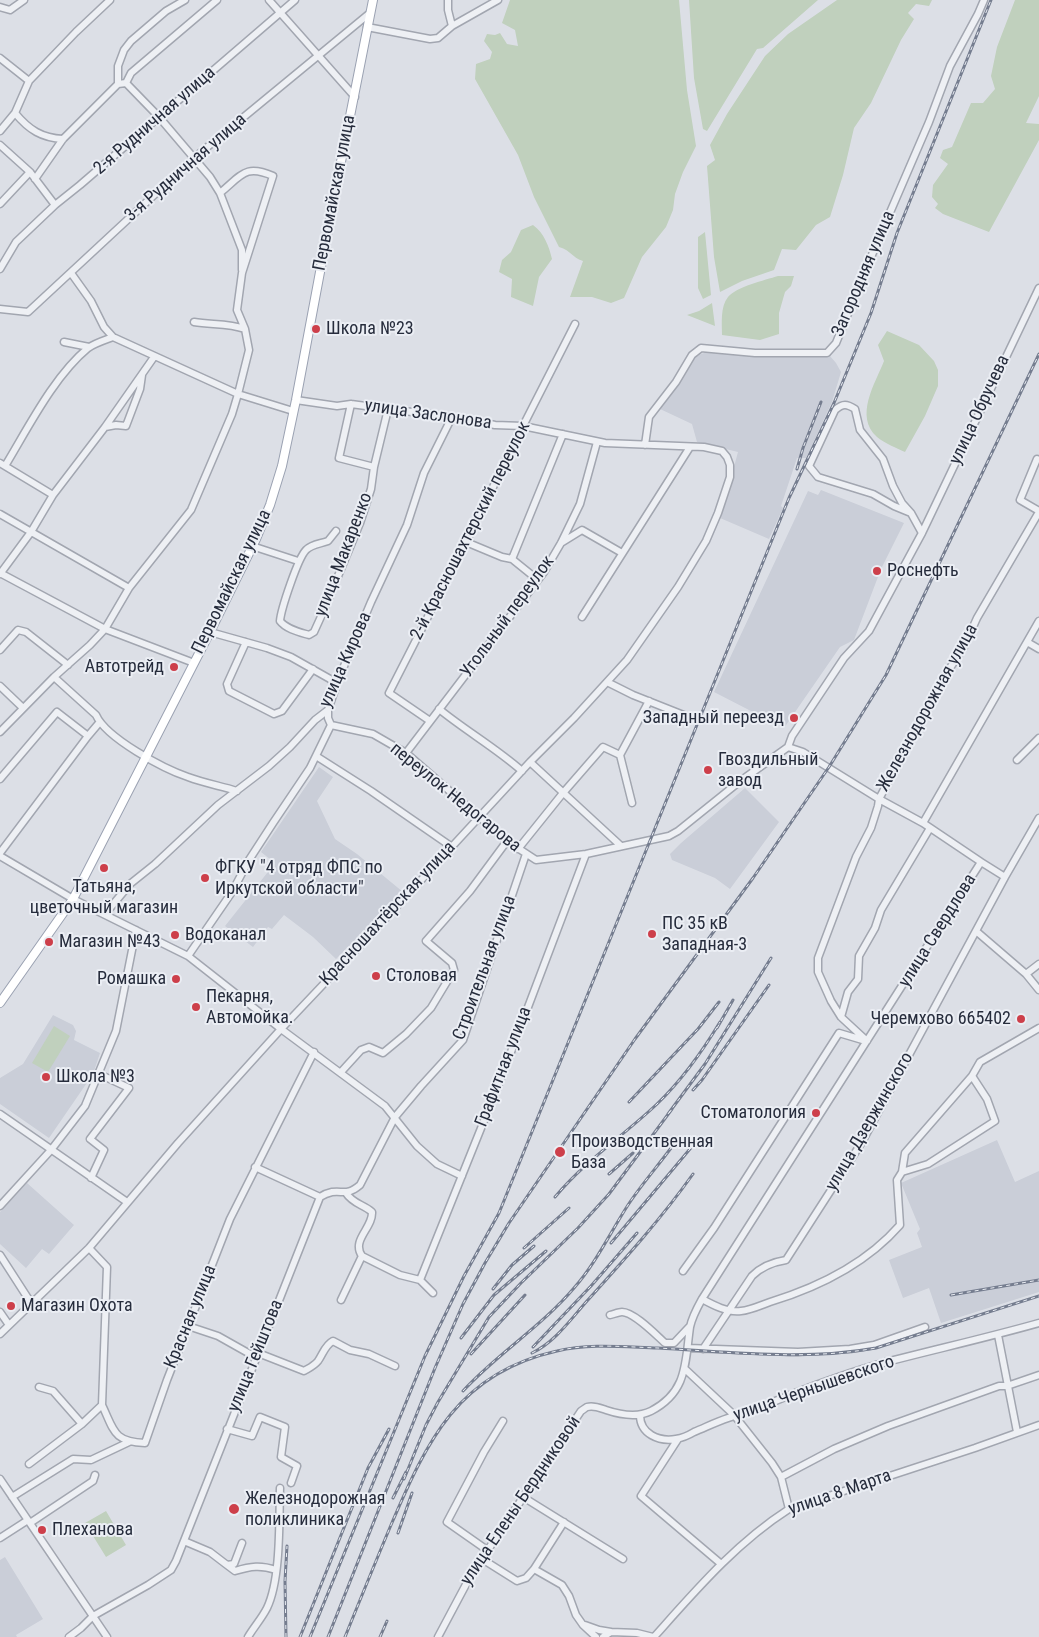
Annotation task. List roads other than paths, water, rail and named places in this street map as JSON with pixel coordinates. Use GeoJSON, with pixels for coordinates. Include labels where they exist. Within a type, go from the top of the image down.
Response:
{"type":"FeatureCollection","features":[{"type":"Feature","properties":{"kind":"main road","name":"Первомайская улица"},"geometry":{"type":"LineString","coordinates":[[1,998],[73,898],[210,632],[270,506],[282,466],[294,412],[373,0]]}},
{"type":"Feature","properties":{"kind":"street"},"geometry":{"type":"LineString","coordinates":[[0,7],[10,10],[24,0]]}},
{"type":"Feature","properties":{"kind":"street"},"geometry":{"type":"LineString","coordinates":[[0,131],[16,113],[29,81],[110,0]]}},
{"type":"Feature","properties":{"kind":"street"},"geometry":{"type":"LineString","coordinates":[[118,84],[118,66],[124,50],[131,41],[166,11],[185,0]]}},
{"type":"Feature","properties":{"kind":"street"},"geometry":{"type":"LineString","coordinates":[[126,83],[131,73],[217,0]]}},
{"type":"Feature","properties":{"kind":"street"},"geometry":{"type":"LineString","coordinates":[[269,0],[354,97]]}},
{"type":"Feature","properties":{"kind":"street","name":"2-я Рудничная улица"},"geometry":{"type":"LineString","coordinates":[[0,269],[16,242],[55,205],[294,0]]}},
{"type":"Feature","properties":{"kind":"street"},"geometry":{"type":"LineString","coordinates":[[448,0],[448,10],[452,26]]}},
{"type":"Feature","properties":{"kind":"street"},"geometry":{"type":"LineString","coordinates":[[367,27],[430,39],[438,38],[452,26],[498,0]]}},
{"type":"Feature","properties":{"kind":"street","name":"Загородняя улица"},"geometry":{"type":"LineString","coordinates":[[646,445],[649,417],[676,382],[692,355],[702,348],[755,353],[827,353],[836,343],[929,122],[950,66],[984,0]]}},
{"type":"Feature","properties":{"kind":"street","name":"3-я Рудничная улица"},"geometry":{"type":"LineString","coordinates":[[0,309],[28,312],[194,158],[370,13]]}},
{"type":"Feature","properties":{"kind":"street"},"geometry":{"type":"LineString","coordinates":[[0,58],[29,81]]}},
{"type":"Feature","properties":{"kind":"street"},"geometry":{"type":"LineString","coordinates":[[35,179],[64,139],[118,84],[126,83]]}},
{"type":"Feature","properties":{"kind":"street"},"geometry":{"type":"LineString","coordinates":[[0,732],[105,629],[129,588],[190,510],[232,414],[249,350],[245,329],[237,310],[242,273],[242,250],[220,193],[210,177],[159,117],[126,83]]}},
{"type":"Feature","properties":{"kind":"street"},"geometry":{"type":"LineString","coordinates":[[16,113],[33,130],[49,138],[64,139]]}},
{"type":"Feature","properties":{"kind":"street"},"geometry":{"type":"LineString","coordinates":[[0,145],[30,172],[55,205]]}},
{"type":"Feature","properties":{"kind":"street"},"geometry":{"type":"LineString","coordinates":[[220,193],[247,170],[259,170],[273,176],[242,273]]}},
{"type":"Feature","properties":{"kind":"street"},"geometry":{"type":"LineString","coordinates":[[0,204],[30,172]]}},
{"type":"Feature","properties":{"kind":"street"},"geometry":{"type":"LineString","coordinates":[[71,273],[113,337],[238,394],[294,412]]}},
{"type":"Feature","properties":{"kind":"street","name":"улица Обручева"},"geometry":{"type":"LineString","coordinates":[[922,533],[1039,288]]}},
{"type":"Feature","properties":{"kind":"street"},"geometry":{"type":"LineString","coordinates":[[194,322],[233,325],[245,329]]}},
{"type":"Feature","properties":{"kind":"street","name":"2-й Красношахтерский переулок"},"geometry":{"type":"LineString","coordinates":[[430,721],[389,693],[575,324]]}},
{"type":"Feature","properties":{"kind":"street"},"geometry":{"type":"LineString","coordinates":[[53,495],[2,464],[59,380],[89,348],[113,337]]}},
{"type":"Feature","properties":{"kind":"street"},"geometry":{"type":"LineString","coordinates":[[64,342],[89,348]]}},
{"type":"Feature","properties":{"kind":"street"},"geometry":{"type":"LineString","coordinates":[[154,357],[105,428],[53,495],[31,532],[0,574],[105,629],[194,663]]}},
{"type":"Feature","properties":{"kind":"street"},"geometry":{"type":"LineString","coordinates":[[105,428],[116,425],[126,426],[140,389],[143,372]]}},
{"type":"Feature","properties":{"kind":"street","name":"улица Заслонова"},"geometry":{"type":"LineString","coordinates":[[296,400],[337,406],[351,404],[388,408],[495,425],[523,426],[597,442],[704,447],[722,451],[730,465]]}},
{"type":"Feature","properties":{"kind":"street"},"geometry":{"type":"LineString","coordinates":[[351,404],[339,458],[374,467]]}},
{"type":"Feature","properties":{"kind":"street"},"geometry":{"type":"LineString","coordinates":[[911,513],[873,494],[818,477],[809,466],[835,410],[840,405],[847,404],[855,410],[860,430],[883,459],[893,486],[902,503],[911,513],[922,533]]}},
{"type":"Feature","properties":{"kind":"street","name":"улица Макаренко"},"geometry":{"type":"LineString","coordinates":[[336,531],[328,541],[311,545],[305,550],[298,561],[281,613],[280,621],[283,625],[309,635],[314,632],[360,523],[371,489],[374,467],[388,408]]}},
{"type":"Feature","properties":{"kind":"street","name":"улица Кирова"},"geometry":{"type":"LineString","coordinates":[[105,914],[130,884],[155,864],[218,804],[238,791],[269,766],[315,720],[328,710],[336,692],[339,678],[371,602],[407,526],[424,472],[452,417]]}},
{"type":"Feature","properties":{"kind":"street"},"geometry":{"type":"LineString","coordinates":[[512,559],[563,434]]}},
{"type":"Feature","properties":{"kind":"street","name":"Угольный переулок"},"geometry":{"type":"LineString","coordinates":[[406,753],[544,572],[580,504],[597,442]]}},
{"type":"Feature","properties":{"kind":"street"},"geometry":{"type":"LineString","coordinates":[[582,617],[690,447]]}},
{"type":"Feature","properties":{"kind":"street"},"geometry":{"type":"LineString","coordinates":[[1037,459],[1020,500],[1039,512]]}},
{"type":"Feature","properties":{"kind":"street","name":"Красношахтёрская улица"},"geometry":{"type":"LineString","coordinates":[[0,1334],[89,1248],[127,1202],[281,1029],[627,660],[678,587],[706,541],[730,477],[730,465]]}},
{"type":"Feature","properties":{"kind":"street","name":"Железнодорожная улица"},"geometry":{"type":"LineString","coordinates":[[867,1041],[841,1016],[831,1000],[818,972],[818,958],[856,857],[871,828],[879,799],[946,674],[964,647],[977,618],[1039,512]]}},
{"type":"Feature","properties":{"kind":"street"},"geometry":{"type":"LineString","coordinates":[[0,514],[129,588]]}},
{"type":"Feature","properties":{"kind":"street"},"geometry":{"type":"LineString","coordinates":[[561,543],[582,530],[622,553]]}},
{"type":"Feature","properties":{"kind":"street","name":"переулок Недогарова"},"geometry":{"type":"LineString","coordinates":[[331,724],[373,734],[406,753],[507,841],[536,860],[586,854],[669,836],[788,747],[792,736],[844,658],[869,631],[922,533]]}},
{"type":"Feature","properties":{"kind":"street"},"geometry":{"type":"LineString","coordinates":[[466,542],[502,557],[512,559],[538,580]]}},
{"type":"Feature","properties":{"kind":"street"},"geometry":{"type":"LineString","coordinates":[[252,546],[298,561]]}},
{"type":"Feature","properties":{"kind":"street"},"geometry":{"type":"LineString","coordinates":[[922,823],[1039,621]]}},
{"type":"Feature","properties":{"kind":"street"},"geometry":{"type":"LineString","coordinates":[[0,650],[18,630],[26,632],[68,664]]}},
{"type":"Feature","properties":{"kind":"street"},"geometry":{"type":"LineString","coordinates":[[210,632],[292,657],[330,679],[334,684],[336,692]]}},
{"type":"Feature","properties":{"kind":"street"},"geometry":{"type":"LineString","coordinates":[[246,642],[227,684],[229,691],[274,714],[282,710],[313,669]]}},
{"type":"Feature","properties":{"kind":"street"},"geometry":{"type":"LineString","coordinates":[[1027,642],[1039,649]]}},
{"type":"Feature","properties":{"kind":"street"},"geometry":{"type":"LineString","coordinates":[[54,678],[96,715],[99,723],[146,756],[172,771],[190,778],[238,791]]}},
{"type":"Feature","properties":{"kind":"street"},"geometry":{"type":"LineString","coordinates":[[607,682],[691,718]]}},
{"type":"Feature","properties":{"kind":"street"},"geometry":{"type":"LineString","coordinates":[[0,686],[23,708]]}},
{"type":"Feature","properties":{"kind":"street"},"geometry":{"type":"LineString","coordinates":[[632,804],[620,755],[649,701]]}},
{"type":"Feature","properties":{"kind":"street"},"geometry":{"type":"LineString","coordinates":[[439,709],[459,725],[500,752],[522,771]]}},
{"type":"Feature","properties":{"kind":"street"},"geometry":{"type":"LineString","coordinates":[[188,956],[232,892],[249,860],[298,787],[316,756],[331,724],[328,718],[328,710]]}},
{"type":"Feature","properties":{"kind":"street"},"geometry":{"type":"LineString","coordinates":[[0,779],[57,712],[88,736]]}},
{"type":"Feature","properties":{"kind":"street"},"geometry":{"type":"LineString","coordinates":[[99,723],[0,855],[73,898],[188,956],[281,1029],[385,1106],[417,1146],[437,1164],[462,1176]]}},
{"type":"Feature","properties":{"kind":"street"},"geometry":{"type":"LineString","coordinates":[[1017,760],[1039,738]]}},
{"type":"Feature","properties":{"kind":"street"},"geometry":{"type":"LineString","coordinates":[[518,849],[603,747],[620,755]]}},
{"type":"Feature","properties":{"kind":"street","name":"улица Свердлова"},"geometry":{"type":"LineString","coordinates":[[702,1299],[981,862],[922,823],[803,752],[788,747]]}},
{"type":"Feature","properties":{"kind":"street"},"geometry":{"type":"LineString","coordinates":[[316,756],[452,847]]}},
{"type":"Feature","properties":{"kind":"street"},"geometry":{"type":"LineString","coordinates":[[530,762],[621,846]]}},
{"type":"Feature","properties":{"kind":"street","name":"улица Дзержинского"},"geometry":{"type":"LineString","coordinates":[[703,1349],[752,1276],[760,1269],[775,1262],[786,1260],[862,1142],[1005,877],[1036,828],[1039,818]]}},
{"type":"Feature","properties":{"kind":"street"},"geometry":{"type":"LineString","coordinates":[[841,1016],[848,992],[858,979],[859,956],[875,928],[881,910],[930,828]]}},
{"type":"Feature","properties":{"kind":"street"},"geometry":{"type":"LineString","coordinates":[[341,1072],[361,1050],[369,1047],[383,1053],[406,1034],[431,1008],[454,970],[452,963],[426,941],[470,891],[507,841]]}},
{"type":"Feature","properties":{"kind":"street","name":"Строительная улица"},"geometry":{"type":"LineString","coordinates":[[346,1193],[353,1191],[360,1185],[395,1117],[463,1040],[526,854]]}},
{"type":"Feature","properties":{"kind":"street","name":"Графитная улица"},"geometry":{"type":"LineString","coordinates":[[420,1280],[500,1081],[586,854]]}},
{"type":"Feature","properties":{"kind":"street"},"geometry":{"type":"LineString","coordinates":[[981,862],[1005,877]]}},
{"type":"Feature","properties":{"kind":"street"},"geometry":{"type":"LineString","coordinates":[[0,1206],[51,1150],[85,1106],[116,1031],[136,930]]}},
{"type":"Feature","properties":{"kind":"street"},"geometry":{"type":"LineString","coordinates":[[976,932],[1026,974],[1039,990]]}},
{"type":"Feature","properties":{"kind":"street"},"geometry":{"type":"LineString","coordinates":[[1026,974],[1039,964]]}},
{"type":"Feature","properties":{"kind":"street"},"geometry":{"type":"LineString","coordinates":[[678,1439],[665,1440],[648,1434],[640,1423],[640,1415],[651,1411],[661,1404],[675,1390],[681,1380],[685,1369],[690,1326],[702,1299],[720,1308],[740,1312],[802,1293],[846,1270],[879,1247],[900,1225],[897,1180],[902,1172],[905,1153],[972,1076],[980,1062],[1039,1028]]}},
{"type":"Feature","properties":{"kind":"street"},"geometry":{"type":"LineString","coordinates":[[683,1271],[714,1228],[839,1033],[867,1041]]}},
{"type":"Feature","properties":{"kind":"street","name":"Красная улица"},"geometry":{"type":"LineString","coordinates":[[129,1442],[144,1443],[230,1219],[314,1052]]}},
{"type":"Feature","properties":{"kind":"street"},"geometry":{"type":"LineString","coordinates":[[91,1178],[104,1150],[90,1139],[130,1088],[99,1074]]}},
{"type":"Feature","properties":{"kind":"street"},"geometry":{"type":"LineString","coordinates":[[902,1172],[928,1164],[995,1121],[986,1099],[972,1076]]}},
{"type":"Feature","properties":{"kind":"street"},"geometry":{"type":"LineString","coordinates":[[0,1114],[127,1202]]}},
{"type":"Feature","properties":{"kind":"street"},"geometry":{"type":"LineString","coordinates":[[255,1167],[320,1197],[330,1192],[346,1193],[351,1200],[366,1206],[372,1212],[372,1217],[358,1247],[362,1256],[400,1275],[420,1280],[433,1293]]}},
{"type":"Feature","properties":{"kind":"street","name":"улица Гейштова"},"geometry":{"type":"LineString","coordinates":[[93,1616],[148,1585],[170,1570],[176,1561],[320,1197]]}},
{"type":"Feature","properties":{"kind":"street"},"geometry":{"type":"LineString","coordinates":[[89,1248],[107,1267],[102,1405],[116,1434],[129,1442]]}},
{"type":"Feature","properties":{"kind":"street"},"geometry":{"type":"LineString","coordinates":[[0,1255],[31,1303]]}},
{"type":"Feature","properties":{"kind":"street"},"geometry":{"type":"LineString","coordinates":[[341,1300],[362,1256]]}},
{"type":"Feature","properties":{"kind":"street"},"geometry":{"type":"LineString","coordinates":[[0,1312],[10,1325]]}},
{"type":"Feature","properties":{"kind":"street"},"geometry":{"type":"LineString","coordinates":[[610,1315],[622,1312],[630,1315],[665,1343],[674,1343],[690,1326]]}},
{"type":"Feature","properties":{"kind":"street","name":"улица Чернышевского"},"geometry":{"type":"LineString","coordinates":[[678,1439],[734,1415],[746,1413],[822,1382],[879,1364],[1039,1323]]}},
{"type":"Feature","properties":{"kind":"street"},"geometry":{"type":"LineString","coordinates":[[188,1326],[218,1336],[250,1354],[258,1353],[304,1372],[318,1362],[328,1343],[333,1341],[350,1350],[369,1354],[395,1366]]}},
{"type":"Feature","properties":{"kind":"street"},"geometry":{"type":"LineString","coordinates":[[688,1348],[798,1352],[850,1349],[874,1345],[925,1327]]}},
{"type":"Feature","properties":{"kind":"street"},"geometry":{"type":"LineString","coordinates":[[998,1335],[1017,1432]]}},
{"type":"Feature","properties":{"kind":"street"},"geometry":{"type":"LineString","coordinates":[[685,1369],[734,1415],[772,1463],[781,1477],[789,1509]]}},
{"type":"Feature","properties":{"kind":"street"},"geometry":{"type":"LineString","coordinates":[[781,1477],[834,1449],[888,1426],[999,1386],[1007,1386],[1039,1374]]}},
{"type":"Feature","properties":{"kind":"street"},"geometry":{"type":"LineString","coordinates":[[39,1386],[53,1392],[82,1424]]}},
{"type":"Feature","properties":{"kind":"street"},"geometry":{"type":"LineString","coordinates":[[29,1464],[82,1424],[102,1405]]}},
{"type":"Feature","properties":{"kind":"street","name":"улица Елены Бердниковой"},"geometry":{"type":"LineString","coordinates":[[438,1637],[455,1602],[487,1550],[581,1411],[587,1407],[595,1406],[628,1415],[640,1415]]}},
{"type":"Feature","properties":{"kind":"street"},"geometry":{"type":"LineString","coordinates":[[228,1429],[252,1436],[260,1417],[285,1427],[281,1458],[297,1466],[291,1483]]}},
{"type":"Feature","properties":{"kind":"street"},"geometry":{"type":"LineString","coordinates":[[487,1550],[448,1522],[484,1452],[504,1421]]}},
{"type":"Feature","properties":{"kind":"street","name":"улица 8 Марта"},"geometry":{"type":"LineString","coordinates":[[653,1637],[720,1563],[768,1522],[789,1509],[1039,1425]]}},
{"type":"Feature","properties":{"kind":"street"},"geometry":{"type":"LineString","coordinates":[[678,1439],[641,1496],[720,1563]]}},
{"type":"Feature","properties":{"kind":"street"},"geometry":{"type":"LineString","coordinates":[[12,1497],[73,1459],[92,1460],[129,1442]]}},
{"type":"Feature","properties":{"kind":"street"},"geometry":{"type":"LineString","coordinates":[[0,1538],[93,1481],[95,1475]]}},
{"type":"Feature","properties":{"kind":"street"},"geometry":{"type":"LineString","coordinates":[[0,1479],[107,1637]]}},
{"type":"Feature","properties":{"kind":"street"},"geometry":{"type":"LineString","coordinates":[[248,1637],[267,1607],[276,1570],[280,1488]]}},
{"type":"Feature","properties":{"kind":"street"},"geometry":{"type":"LineString","coordinates":[[523,1497],[623,1559]]}},
{"type":"Feature","properties":{"kind":"street"},"geometry":{"type":"LineString","coordinates":[[482,1558],[517,1581],[526,1578],[534,1569],[564,1522]]}},
{"type":"Feature","properties":{"kind":"street"},"geometry":{"type":"LineString","coordinates":[[184,1541],[210,1552],[236,1571],[255,1566],[266,1566],[276,1570]]}},
{"type":"Feature","properties":{"kind":"street"},"geometry":{"type":"LineString","coordinates":[[227,1565],[234,1564],[242,1543]]}},
{"type":"Feature","properties":{"kind":"street"},"geometry":{"type":"LineString","coordinates":[[534,1569],[562,1585],[569,1596],[576,1614],[596,1637]]}},
{"type":"Feature","properties":{"kind":"street"},"geometry":{"type":"LineString","coordinates":[[69,1637],[93,1616]]}},
{"type":"Feature","properties":{"kind":"street"},"geometry":{"type":"LineString","coordinates":[[584,1625],[599,1630],[653,1637]]}},
{"type":"Feature","properties":{"kind":"street"},"geometry":{"type":"LineString","coordinates":[[604,1637],[611,1632]]}},
{"type":"Feature","properties":{"kind":"railway"},"geometry":{"type":"LineString","coordinates":[[310,1637],[425,1356],[464,1276],[499,1213],[789,498],[834,403],[871,313],[897,233],[991,0]]}},
{"type":"Feature","properties":{"kind":"railway"},"geometry":{"type":"LineString","coordinates":[[328,1637],[435,1368],[463,1304],[485,1263],[509,1223],[635,1039],[753,878],[829,767],[886,675],[1039,354]]}},
{"type":"Feature","properties":{"kind":"railway"},"geometry":{"type":"LineString","coordinates":[[797,469],[821,402]]}},
{"type":"Feature","properties":{"kind":"railway"},"geometry":{"type":"LineString","coordinates":[[668,1114],[705,1064],[771,958]]}},
{"type":"Feature","properties":{"kind":"railway"},"geometry":{"type":"LineString","coordinates":[[693,1090],[769,985]]}},
{"type":"Feature","properties":{"kind":"railway"},"geometry":{"type":"LineString","coordinates":[[717,1028],[733,1000]]}},
{"type":"Feature","properties":{"kind":"railway"},"geometry":{"type":"LineString","coordinates":[[629,1102],[698,1029],[719,1002]]}},
{"type":"Feature","properties":{"kind":"railway"},"geometry":{"type":"LineString","coordinates":[[555,1197],[604,1149],[666,1095],[691,1065],[720,1022]]}},
{"type":"Feature","properties":{"kind":"railway"},"geometry":{"type":"LineString","coordinates":[[404,1479],[426,1425],[438,1402],[489,1317],[578,1228],[609,1194],[672,1109]]}},
{"type":"Feature","properties":{"kind":"railway"},"geometry":{"type":"LineString","coordinates":[[611,1243],[700,1137]]}},
{"type":"Feature","properties":{"kind":"railway"},"geometry":{"type":"LineString","coordinates":[[463,1391],[548,1315],[574,1288],[596,1258],[633,1198],[671,1148]]}},
{"type":"Feature","properties":{"kind":"railway"},"geometry":{"type":"LineString","coordinates":[[609,1174],[633,1153]]}},
{"type":"Feature","properties":{"kind":"railway"},"geometry":{"type":"LineString","coordinates":[[532,1353],[548,1343],[569,1322],[655,1223],[693,1174]]}},
{"type":"Feature","properties":{"kind":"railway"},"geometry":{"type":"LineString","coordinates":[[524,1248],[569,1208]]}},
{"type":"Feature","properties":{"kind":"railway"},"geometry":{"type":"LineString","coordinates":[[533,1347],[591,1286],[637,1233]]}},
{"type":"Feature","properties":{"kind":"railway"},"geometry":{"type":"LineString","coordinates":[[493,1289],[512,1265],[534,1246]]}},
{"type":"Feature","properties":{"kind":"railway"},"geometry":{"type":"LineString","coordinates":[[461,1338],[494,1295],[546,1251]]}},
{"type":"Feature","properties":{"kind":"railway"},"geometry":{"type":"LineString","coordinates":[[951,1295],[1039,1280]]}},
{"type":"Feature","properties":{"kind":"railway"},"geometry":{"type":"LineString","coordinates":[[471,1354],[525,1295]]}},
{"type":"Feature","properties":{"kind":"railway"},"geometry":{"type":"LineString","coordinates":[[345,1637],[404,1494],[433,1439],[450,1415],[470,1394],[494,1376],[523,1361],[557,1351],[594,1346],[795,1355],[849,1352],[876,1348],[1039,1296]]}},
{"type":"Feature","properties":{"kind":"railway"},"geometry":{"type":"LineString","coordinates":[[300,1637],[368,1468],[389,1429]]}},
{"type":"Feature","properties":{"kind":"railway"},"geometry":{"type":"LineString","coordinates":[[393,1498],[406,1472]]}},
{"type":"Feature","properties":{"kind":"railway"},"geometry":{"type":"LineString","coordinates":[[398,1533],[412,1493]]}},
{"type":"Feature","properties":{"kind":"railway"},"geometry":{"type":"LineString","coordinates":[[286,1637],[285,1581],[287,1546]]}},
{"type":"Feature","properties":{"kind":"railway"},"geometry":{"type":"LineString","coordinates":[[380,1637],[387,1621]]}},
{"type":"Feature","properties":{"kind":"place","name":"Школа №23"},"geometry":{"type":"Point","coordinates":[316,329]}},
{"type":"Feature","properties":{"kind":"place","name":"Роснефть"},"geometry":{"type":"Point","coordinates":[877,571]}},
{"type":"Feature","properties":{"kind":"place","name":"Автотрейд"},"geometry":{"type":"Point","coordinates":[174,667]}},
{"type":"Feature","properties":{"kind":"place","name":"Западный переезд"},"geometry":{"type":"Point","coordinates":[794,718]}},
{"type":"Feature","properties":{"kind":"place","name":"Гвоздильный завод"},"geometry":{"type":"Point","coordinates":[708,770]}},
{"type":"Feature","properties":{"kind":"place","name":"Татьяна, цветочный магазин"},"geometry":{"type":"Point","coordinates":[104,868]}},
{"type":"Feature","properties":{"kind":"place","name":"ФГКУ \"4 отряд ФПС по Иркутской области\""},"geometry":{"type":"Point","coordinates":[205,878]}},
{"type":"Feature","properties":{"kind":"place","name":"ПС 35 кВ Западная-3"},"geometry":{"type":"Point","coordinates":[652,934]}},
{"type":"Feature","properties":{"kind":"place","name":"Водоканал"},"geometry":{"type":"Point","coordinates":[175,935]}},
{"type":"Feature","properties":{"kind":"place","name":"Магазин №43"},"geometry":{"type":"Point","coordinates":[49,942]}},
{"type":"Feature","properties":{"kind":"place","name":"Столовая"},"geometry":{"type":"Point","coordinates":[376,976]}},
{"type":"Feature","properties":{"kind":"place","name":"Ромашка"},"geometry":{"type":"Point","coordinates":[176,979]}},
{"type":"Feature","properties":{"kind":"place","name":"Пекарня, Автомойка."},"geometry":{"type":"Point","coordinates":[196,1007]}},
{"type":"Feature","properties":{"kind":"place","name":"Черемхово 665402"},"geometry":{"type":"Point","coordinates":[1021,1019]}},
{"type":"Feature","properties":{"kind":"place","name":"Школа №3"},"geometry":{"type":"Point","coordinates":[46,1077]}},
{"type":"Feature","properties":{"kind":"place","name":"Стоматология"},"geometry":{"type":"Point","coordinates":[816,1113]}},
{"type":"Feature","properties":{"kind":"place","name":"Производственная База"},"geometry":{"type":"Point","coordinates":[560,1152]}},
{"type":"Feature","properties":{"kind":"place","name":"Магазин Охота"},"geometry":{"type":"Point","coordinates":[11,1306]}},
{"type":"Feature","properties":{"kind":"place","name":"Железнодорожная поликлиника"},"geometry":{"type":"Point","coordinates":[234,1509]}},
{"type":"Feature","properties":{"kind":"place","name":"Плеханова"},"geometry":{"type":"Point","coordinates":[42,1530]}}]}
